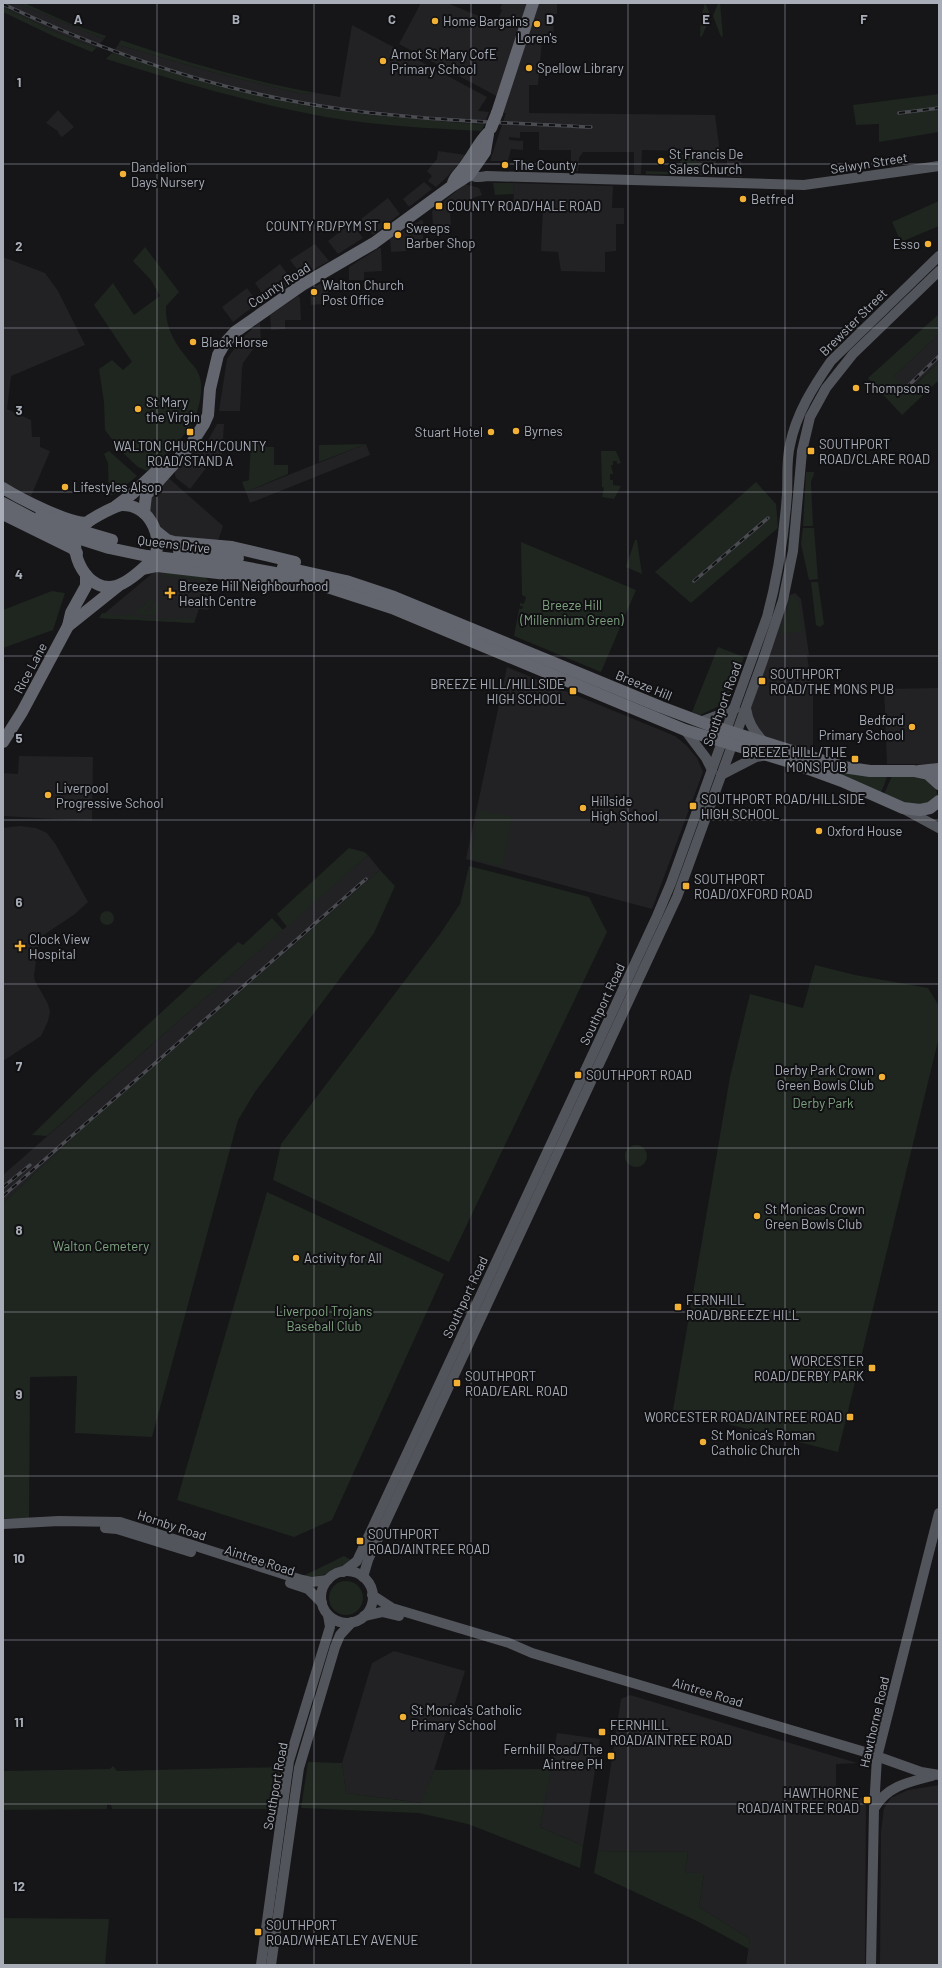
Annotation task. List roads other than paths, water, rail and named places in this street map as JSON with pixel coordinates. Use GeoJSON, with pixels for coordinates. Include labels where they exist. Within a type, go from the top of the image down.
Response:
{"type":"FeatureCollection","features":[{"type":"Feature","properties":{"kind":"highway","name":"County Road"},"geometry":{"type":"LineString","coordinates":[[144,513],[146,495],[199,434],[208,415],[210,389],[218,355],[225,343],[235,332],[302,285],[374,243],[452,186],[469,171],[485,152],[489,131],[497,113],[533,3]]}},
{"type":"Feature","properties":{"kind":"highway","name":"County Road"},"geometry":{"type":"LineString","coordinates":[[114,507],[132,494],[162,467],[182,454]]}},
{"type":"Feature","properties":{"kind":"highway"},"geometry":{"type":"LineString","coordinates":[[3,488],[57,515],[78,522],[87,523]]}},
{"type":"Feature","properties":{"kind":"highway","name":"Queens Drive"},"geometry":{"type":"LineString","coordinates":[[3,494],[54,521],[106,539],[140,546],[220,556],[284,571],[348,594]]}},
{"type":"Feature","properties":{"kind":"highway","name":"Queens Drive"},"geometry":{"type":"LineString","coordinates":[[3,504],[56,531],[109,548],[147,556],[284,571],[346,581]]}},
{"type":"Feature","properties":{"kind":"highway"},"geometry":{"type":"LineString","coordinates":[[157,532],[159,544],[155,557],[141,570],[118,586],[102,587],[94,583],[86,575],[77,553],[76,544],[78,534],[87,523],[114,507],[121,505],[134,506],[144,513],[157,532],[167,540],[174,542],[232,547],[309,566],[346,581]]}},
{"type":"Feature","properties":{"kind":"highway"},"geometry":{"type":"LineString","coordinates":[[3,514],[72,548],[77,553]]}},
{"type":"Feature","properties":{"kind":"highway"},"geometry":{"type":"LineString","coordinates":[[41,534],[48,522],[57,515]]}},
{"type":"Feature","properties":{"kind":"highway"},"geometry":{"type":"LineString","coordinates":[[141,570],[157,566],[244,576],[332,593],[348,594]]}},
{"type":"Feature","properties":{"kind":"highway","name":"Rice Lane"},"geometry":{"type":"LineString","coordinates":[[3,742],[68,626],[71,613],[86,586],[86,575]]}},
{"type":"Feature","properties":{"kind":"highway","name":"Breeze Hill"},"geometry":{"type":"LineString","coordinates":[[346,581],[420,607],[700,722],[844,767],[870,771],[914,771],[928,774],[939,784]]}},
{"type":"Feature","properties":{"kind":"highway","name":"Rice Lane"},"geometry":{"type":"LineString","coordinates":[[68,626],[118,586]]}},
{"type":"Feature","properties":{"kind":"highway","name":"Breeze Hill"},"geometry":{"type":"LineString","coordinates":[[348,594],[405,613],[523,664],[686,730],[727,744],[770,755],[842,781],[903,808],[920,810],[930,808],[939,801]]}},
{"type":"Feature","properties":{"kind":"highway"},"geometry":{"type":"LineString","coordinates":[[914,771],[939,768]]}},
{"type":"Feature","properties":{"kind":"main road","name":"Selwyn Street"},"geometry":{"type":"LineString","coordinates":[[469,171],[487,176],[619,181],[725,181],[804,185],[939,166]]}},
{"type":"Feature","properties":{"kind":"main road","name":"Brewster Street"},"geometry":{"type":"LineString","coordinates":[[798,416],[819,378],[831,361],[939,256]]}},
{"type":"Feature","properties":{"kind":"main road","name":"Brewster Street"},"geometry":{"type":"LineString","coordinates":[[810,417],[826,388],[853,354],[939,270]]}},
{"type":"Feature","properties":{"kind":"main road","name":"Southport Road"},"geometry":{"type":"LineString","coordinates":[[732,732],[735,708],[761,638],[775,588],[782,542],[789,447],[798,416]]}},
{"type":"Feature","properties":{"kind":"main road","name":"Southport Road"},"geometry":{"type":"LineString","coordinates":[[343,1572],[357,1561],[657,916],[732,732],[746,708],[783,600],[793,551],[802,451],[810,417]]}},
{"type":"Feature","properties":{"kind":"main road"},"geometry":{"type":"LineString","coordinates":[[700,722],[735,708]]}},
{"type":"Feature","properties":{"kind":"main road"},"geometry":{"type":"LineString","coordinates":[[746,708],[747,719],[751,727],[763,741]]}},
{"type":"Feature","properties":{"kind":"main road"},"geometry":{"type":"LineString","coordinates":[[686,730],[716,773],[756,757],[770,755]]}},
{"type":"Feature","properties":{"kind":"main road","name":"Southport Road"},"geometry":{"type":"LineString","coordinates":[[363,1577],[370,1556],[663,930],[677,897],[716,773]]}},
{"type":"Feature","properties":{"kind":"main road","name":"Breeze Hill"},"geometry":{"type":"LineString","coordinates":[[903,808],[939,828]]}},
{"type":"Feature","properties":{"kind":"main road","name":"Hawthorne Road"},"geometry":{"type":"LineString","coordinates":[[871,1965],[874,1809],[877,1757],[939,1513]]}},
{"type":"Feature","properties":{"kind":"main road","name":"Hornby Road"},"geometry":{"type":"LineString","coordinates":[[3,1524],[59,1521],[120,1522],[302,1580],[311,1582],[328,1580]]}},
{"type":"Feature","properties":{"kind":"main road","name":"Aintree Road"},"geometry":{"type":"LineString","coordinates":[[3,1531],[60,1528],[117,1529],[308,1589],[315,1594],[322,1603]]}},
{"type":"Feature","properties":{"kind":"main road"},"geometry":{"type":"LineString","coordinates":[[343,1572],[355,1573],[363,1577],[369,1584],[372,1594],[372,1604],[364,1616],[352,1622],[341,1622],[328,1615],[322,1603],[322,1591],[328,1580],[343,1572]]}},
{"type":"Feature","properties":{"kind":"main road","name":"Aintree Road"},"geometry":{"type":"LineString","coordinates":[[372,1594],[392,1608],[509,1643],[532,1653],[877,1757],[921,1772],[938,1775]]}},
{"type":"Feature","properties":{"kind":"main road","name":"Aintree Road"},"geometry":{"type":"LineString","coordinates":[[364,1616],[382,1612],[390,1613],[507,1649],[532,1653]]}},
{"type":"Feature","properties":{"kind":"main road","name":"Southport Road"},"geometry":{"type":"LineString","coordinates":[[261,1965],[289,1761],[330,1627],[328,1615]]}},
{"type":"Feature","properties":{"kind":"main road","name":"Southport Road"},"geometry":{"type":"LineString","coordinates":[[271,1965],[299,1768],[337,1641],[340,1635],[352,1622]]}},
{"type":"Feature","properties":{"kind":"main road"},"geometry":{"type":"LineString","coordinates":[[874,1809],[881,1798],[894,1787],[938,1775]]}},
{"type":"Feature","properties":{"kind":"railway"},"geometry":{"type":"LineString","coordinates":[[3,4],[75,36],[150,64],[187,76],[264,95],[339,109],[411,117],[591,127]]}},
{"type":"Feature","properties":{"kind":"railway"},"geometry":{"type":"LineString","coordinates":[[899,113],[939,108]]}},
{"type":"Feature","properties":{"kind":"railway"},"geometry":{"type":"LineString","coordinates":[[906,388],[939,356]]}},
{"type":"Feature","properties":{"kind":"railway"},"geometry":{"type":"LineString","coordinates":[[694,581],[768,518]]}},
{"type":"Feature","properties":{"kind":"railway"},"geometry":{"type":"LineString","coordinates":[[3,1196],[366,879]]}},
{"type":"Feature","properties":{"kind":"railway"},"geometry":{"type":"LineString","coordinates":[[3,1187],[30,1165]]}},
{"type":"Feature","properties":{"kind":"place","name":"Home Bargains"},"geometry":{"type":"Point","coordinates":[435,21]}},
{"type":"Feature","properties":{"kind":"place","name":"Loren's"},"geometry":{"type":"Point","coordinates":[537,24]}},
{"type":"Feature","properties":{"kind":"place","name":"Arnot St Mary CofE Primary School"},"geometry":{"type":"Point","coordinates":[383,61]}},
{"type":"Feature","properties":{"kind":"place","name":"Spellow Library"},"geometry":{"type":"Point","coordinates":[529,68]}},
{"type":"Feature","properties":{"kind":"place","name":"St Francis De Sales Church"},"geometry":{"type":"Point","coordinates":[661,161]}},
{"type":"Feature","properties":{"kind":"place","name":"The County"},"geometry":{"type":"Point","coordinates":[505,165]}},
{"type":"Feature","properties":{"kind":"place","name":"Dandelion Days Nursery"},"geometry":{"type":"Point","coordinates":[123,174]}},
{"type":"Feature","properties":{"kind":"place","name":"Betfred"},"geometry":{"type":"Point","coordinates":[743,199]}},
{"type":"Feature","properties":{"kind":"place","name":"COUNTY ROAD/HALE ROAD"},"geometry":{"type":"Point","coordinates":[439,206]}},
{"type":"Feature","properties":{"kind":"place","name":"COUNTY RD/PYM ST"},"geometry":{"type":"Point","coordinates":[387,226]}},
{"type":"Feature","properties":{"kind":"place","name":"Sweeps Barber Shop"},"geometry":{"type":"Point","coordinates":[398,235]}},
{"type":"Feature","properties":{"kind":"place","name":"Esso"},"geometry":{"type":"Point","coordinates":[928,244]}},
{"type":"Feature","properties":{"kind":"place","name":"Walton Church Post Office"},"geometry":{"type":"Point","coordinates":[314,292]}},
{"type":"Feature","properties":{"kind":"place","name":"Black Horse"},"geometry":{"type":"Point","coordinates":[193,342]}},
{"type":"Feature","properties":{"kind":"place","name":"Thompsons"},"geometry":{"type":"Point","coordinates":[856,388]}},
{"type":"Feature","properties":{"kind":"place","name":"St Mary the Virgin"},"geometry":{"type":"Point","coordinates":[138,409]}},
{"type":"Feature","properties":{"kind":"place","name":"Byrnes"},"geometry":{"type":"Point","coordinates":[516,431]}},
{"type":"Feature","properties":{"kind":"place","name":"WALTON CHURCH/COUNTY ROAD/STAND A"},"geometry":{"type":"Point","coordinates":[190,432]}},
{"type":"Feature","properties":{"kind":"place","name":"Stuart Hotel"},"geometry":{"type":"Point","coordinates":[491,432]}},
{"type":"Feature","properties":{"kind":"place","name":"SOUTHPORT ROAD/CLARE ROAD"},"geometry":{"type":"Point","coordinates":[811,451]}},
{"type":"Feature","properties":{"kind":"place","name":"Lifestyles Alsop"},"geometry":{"type":"Point","coordinates":[65,487]}},
{"type":"Feature","properties":{"kind":"place","name":"Breeze Hill Neighbourhood Health Centre"},"geometry":{"type":"Point","coordinates":[170,593]}},
{"type":"Feature","properties":{"kind":"place","name":"SOUTHPORT ROAD/THE MONS PUB"},"geometry":{"type":"Point","coordinates":[762,681]}},
{"type":"Feature","properties":{"kind":"place","name":"BREEZE HILL/HILLSIDE HIGH SCHOOL"},"geometry":{"type":"Point","coordinates":[573,691]}},
{"type":"Feature","properties":{"kind":"place","name":"Bedford Primary School"},"geometry":{"type":"Point","coordinates":[912,727]}},
{"type":"Feature","properties":{"kind":"place","name":"BREEZE HILL/THE MONS PUB"},"geometry":{"type":"Point","coordinates":[855,759]}},
{"type":"Feature","properties":{"kind":"place","name":"Liverpool Progressive School"},"geometry":{"type":"Point","coordinates":[48,795]}},
{"type":"Feature","properties":{"kind":"place","name":"SOUTHPORT ROAD/HILLSIDE HIGH SCHOOL"},"geometry":{"type":"Point","coordinates":[693,806]}},
{"type":"Feature","properties":{"kind":"place","name":"Hillside High School"},"geometry":{"type":"Point","coordinates":[583,808]}},
{"type":"Feature","properties":{"kind":"place","name":"Oxford House"},"geometry":{"type":"Point","coordinates":[819,831]}},
{"type":"Feature","properties":{"kind":"place","name":"SOUTHPORT ROAD/OXFORD ROAD"},"geometry":{"type":"Point","coordinates":[686,886]}},
{"type":"Feature","properties":{"kind":"place","name":"Clock View Hospital"},"geometry":{"type":"Point","coordinates":[20,946]}},
{"type":"Feature","properties":{"kind":"place","name":"SOUTHPORT ROAD"},"geometry":{"type":"Point","coordinates":[578,1075]}},
{"type":"Feature","properties":{"kind":"place","name":"Derby Park Crown Green Bowls Club"},"geometry":{"type":"Point","coordinates":[882,1077]}},
{"type":"Feature","properties":{"kind":"place","name":"St Monicas Crown Green Bowls Club"},"geometry":{"type":"Point","coordinates":[757,1216]}},
{"type":"Feature","properties":{"kind":"place","name":"Activity for All"},"geometry":{"type":"Point","coordinates":[296,1258]}},
{"type":"Feature","properties":{"kind":"place","name":"FERNHILL ROAD/BREEZE HILL"},"geometry":{"type":"Point","coordinates":[678,1307]}},
{"type":"Feature","properties":{"kind":"place","name":"WORCESTER ROAD/DERBY PARK"},"geometry":{"type":"Point","coordinates":[872,1368]}},
{"type":"Feature","properties":{"kind":"place","name":"SOUTHPORT ROAD/EARL ROAD"},"geometry":{"type":"Point","coordinates":[457,1383]}},
{"type":"Feature","properties":{"kind":"place","name":"WORCESTER ROAD/AINTREE ROAD"},"geometry":{"type":"Point","coordinates":[850,1417]}},
{"type":"Feature","properties":{"kind":"place","name":"St Monica's Roman Catholic Church"},"geometry":{"type":"Point","coordinates":[703,1442]}},
{"type":"Feature","properties":{"kind":"place","name":"SOUTHPORT ROAD/AINTREE ROAD"},"geometry":{"type":"Point","coordinates":[360,1541]}},
{"type":"Feature","properties":{"kind":"place","name":"St Monica's Catholic Primary School"},"geometry":{"type":"Point","coordinates":[403,1717]}},
{"type":"Feature","properties":{"kind":"place","name":"FERNHILL ROAD/AINTREE ROAD"},"geometry":{"type":"Point","coordinates":[602,1732]}},
{"type":"Feature","properties":{"kind":"place","name":"Fernhill Road/The Aintree PH"},"geometry":{"type":"Point","coordinates":[611,1756]}},
{"type":"Feature","properties":{"kind":"place","name":"HAWTHORNE ROAD/AINTREE ROAD"},"geometry":{"type":"Point","coordinates":[867,1800]}},
{"type":"Feature","properties":{"kind":"place","name":"SOUTHPORT ROAD/WHEATLEY AVENUE"},"geometry":{"type":"Point","coordinates":[258,1932]}},
{"type":"Feature","properties":{"kind":"park label","name":"Breeze Hill (Millennium Green)"},"geometry":{"type":"Point","coordinates":[572,612]}},
{"type":"Feature","properties":{"kind":"park label","name":"Derby Park"},"geometry":{"type":"Point","coordinates":[823,1103]}},
{"type":"Feature","properties":{"kind":"park label","name":"Walton Cemetery"},"geometry":{"type":"Point","coordinates":[101,1246]}},
{"type":"Feature","properties":{"kind":"park label","name":"Liverpool Trojans Baseball Club"},"geometry":{"type":"Point","coordinates":[324,1318]}}]}
